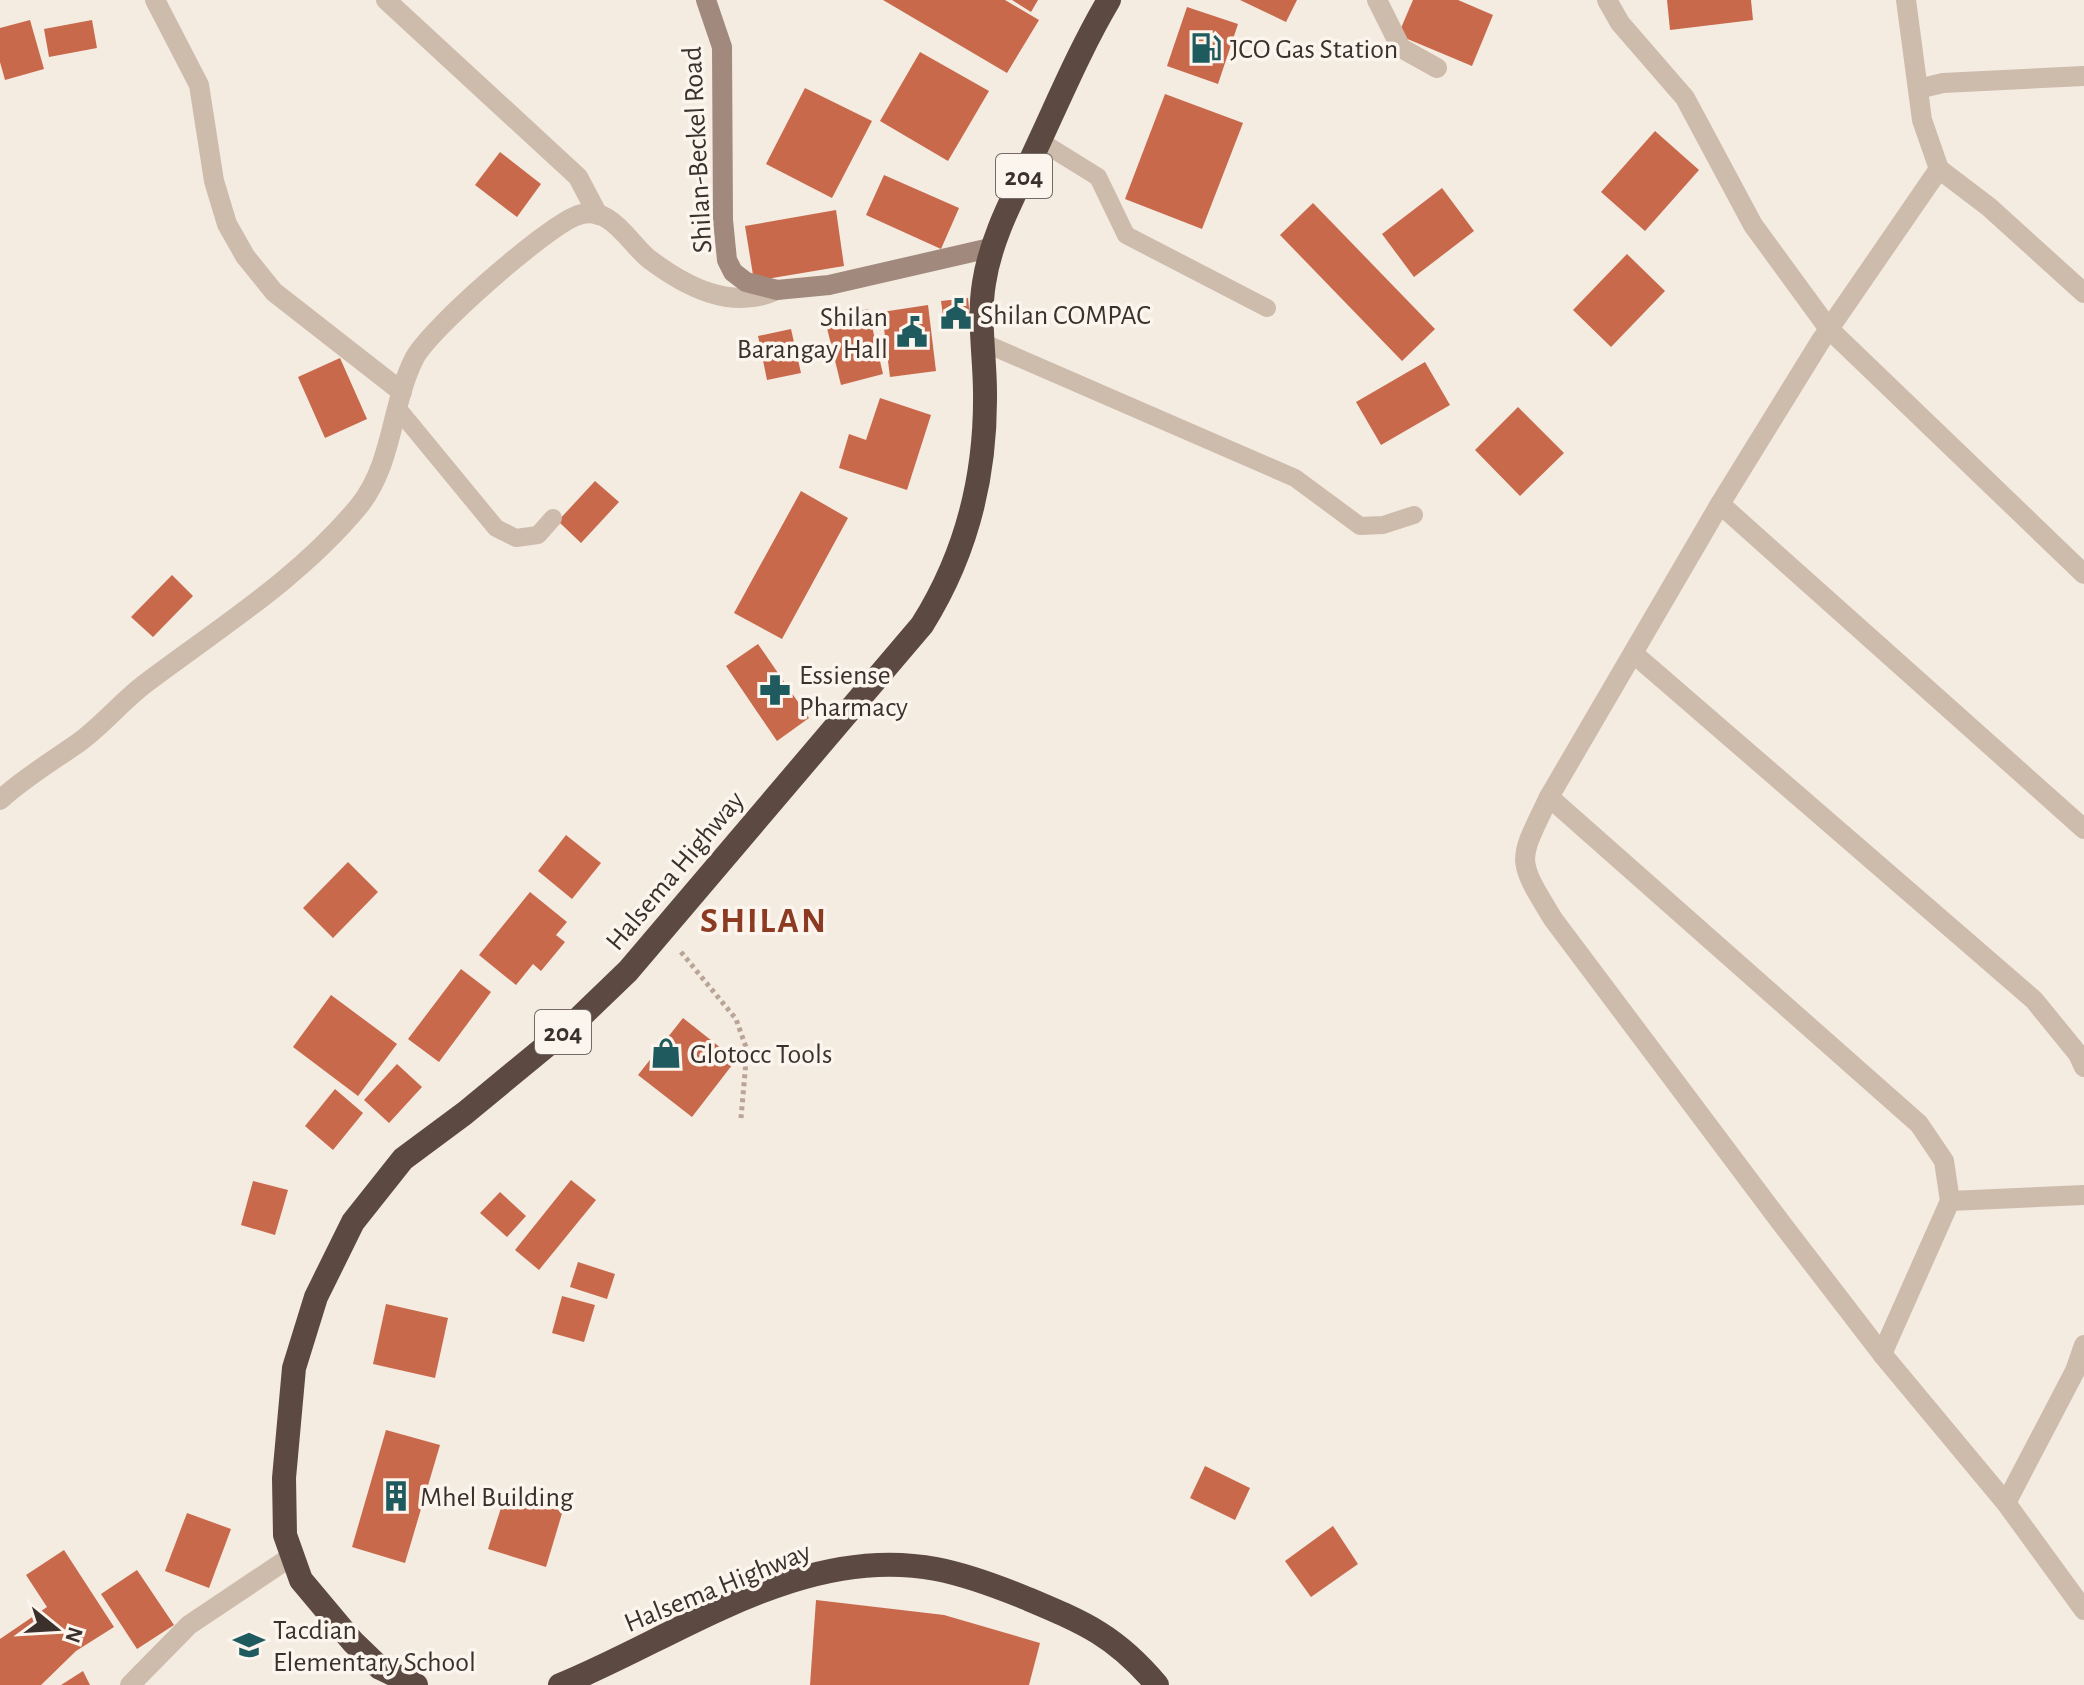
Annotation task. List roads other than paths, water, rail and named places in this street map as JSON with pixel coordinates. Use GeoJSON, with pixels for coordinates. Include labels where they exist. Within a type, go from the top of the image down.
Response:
{"type":"FeatureCollection","features":[{"type":"Feature","properties":{"kind":"highway","name":"Halsema Highway"},"geometry":{"type":"LineString","coordinates":[[416,1685],[380,1668],[353,1642],[301,1580],[285,1535],[284,1478],[294,1368],[316,1297],[353,1222],[403,1159],[465,1113],[573,1024],[628,971],[922,625],[942,593],[964,541],[978,486],[985,395],[983,288],[990,248],[1086,39],[1109,0]]}},
{"type":"Feature","properties":{"kind":"highway","name":"Halsema Highway"},"geometry":{"type":"LineString","coordinates":[[560,1685],[705,1617],[803,1577],[891,1565],[936,1569],[998,1587],[1086,1623],[1128,1650],[1157,1685]]}},
{"type":"Feature","properties":{"kind":"main road","name":"Shilan-Beckel Road"},"geometry":{"type":"LineString","coordinates":[[706,0],[722,47],[727,260],[733,272],[746,282],[777,290],[829,285],[990,248]]}},
{"type":"Feature","properties":{"kind":"street"},"geometry":{"type":"LineString","coordinates":[[155,0],[199,85],[214,181],[227,224],[245,256],[274,292],[400,400]]}},
{"type":"Feature","properties":{"kind":"street"},"geometry":{"type":"LineString","coordinates":[[386,0],[578,177],[598,215]]}},
{"type":"Feature","properties":{"kind":"street"},"geometry":{"type":"LineString","coordinates":[[1377,0],[1401,48],[1437,68]]}},
{"type":"Feature","properties":{"kind":"street"},"geometry":{"type":"LineString","coordinates":[[1607,0],[1620,23],[1685,98],[1753,225],[1829,329],[2084,574]]}},
{"type":"Feature","properties":{"kind":"street"},"geometry":{"type":"LineString","coordinates":[[1906,0],[1925,133],[1939,169],[1989,207],[2084,293]]}},
{"type":"Feature","properties":{"kind":"street"},"geometry":{"type":"LineString","coordinates":[[1918,89],[1943,83],[2084,76]]}},
{"type":"Feature","properties":{"kind":"street"},"geometry":{"type":"LineString","coordinates":[[1939,169],[1829,329],[1720,504],[1549,797],[1527,843],[1523,862],[1525,874],[1553,919],[1882,1354],[2006,1503],[2084,1610]]}},
{"type":"Feature","properties":{"kind":"street"},"geometry":{"type":"LineString","coordinates":[[0,800],[24,778],[80,742],[141,686],[285,578],[332,536],[362,503],[376,474],[415,356],[482,285],[575,216],[598,215],[619,227],[647,257],[704,290],[742,300],[758,299],[777,290]]}},
{"type":"Feature","properties":{"kind":"street"},"geometry":{"type":"LineString","coordinates":[[1720,504],[2084,829]]}},
{"type":"Feature","properties":{"kind":"street"},"geometry":{"type":"LineString","coordinates":[[1634,654],[2034,1000],[2078,1054],[2084,1067]]}},
{"type":"Feature","properties":{"kind":"street"},"geometry":{"type":"LineString","coordinates":[[1549,797],[1919,1124],[1944,1161],[1950,1201],[1882,1354]]}},
{"type":"Feature","properties":{"kind":"street"},"geometry":{"type":"LineString","coordinates":[[1950,1201],[2084,1195]]}},
{"type":"Feature","properties":{"kind":"street"},"geometry":{"type":"LineString","coordinates":[[2006,1503],[2075,1371],[2084,1345]]}},
{"type":"Feature","properties":{"kind":"street"},"geometry":{"type":"LineString","coordinates":[[130,1685],[189,1625],[292,1556]]}},
{"type":"Feature","properties":{"kind":"lane"},"geometry":{"type":"LineString","coordinates":[[1040,141],[1098,177],[1126,235],[1267,308]]}},
{"type":"Feature","properties":{"kind":"lane"},"geometry":{"type":"LineString","coordinates":[[982,342],[1295,478],[1360,526],[1383,525],[1414,515]]}},
{"type":"Feature","properties":{"kind":"lane"},"geometry":{"type":"LineString","coordinates":[[400,400],[496,528],[516,538],[538,535],[553,518]]}},
{"type":"Feature","properties":{"kind":"place","name":"JCO Gas Station"},"geometry":{"type":"Point","coordinates":[1206,48]}},
{"type":"Feature","properties":{"kind":"place","name":"Shilan COMPAC"},"geometry":{"type":"Point","coordinates":[956,314]}},
{"type":"Feature","properties":{"kind":"place","name":"Shilan Barangay Hall"},"geometry":{"type":"Point","coordinates":[912,332]}},
{"type":"Feature","properties":{"kind":"place","name":"Essiense Pharmacy"},"geometry":{"type":"Point","coordinates":[775,690]}},
{"type":"Feature","properties":{"kind":"place","name":"Glotocc Tools"},"geometry":{"type":"Point","coordinates":[666,1053]}},
{"type":"Feature","properties":{"kind":"place","name":"Mhel Building"},"geometry":{"type":"Point","coordinates":[396,1496]}},
{"type":"Feature","properties":{"kind":"place","name":"Tacdian Elementary School"},"geometry":{"type":"Point","coordinates":[249,1645]}},
{"type":"Feature","properties":{"kind":"district","name":"SHILAN"},"geometry":{"type":"Point","coordinates":[764,919]}}]}
